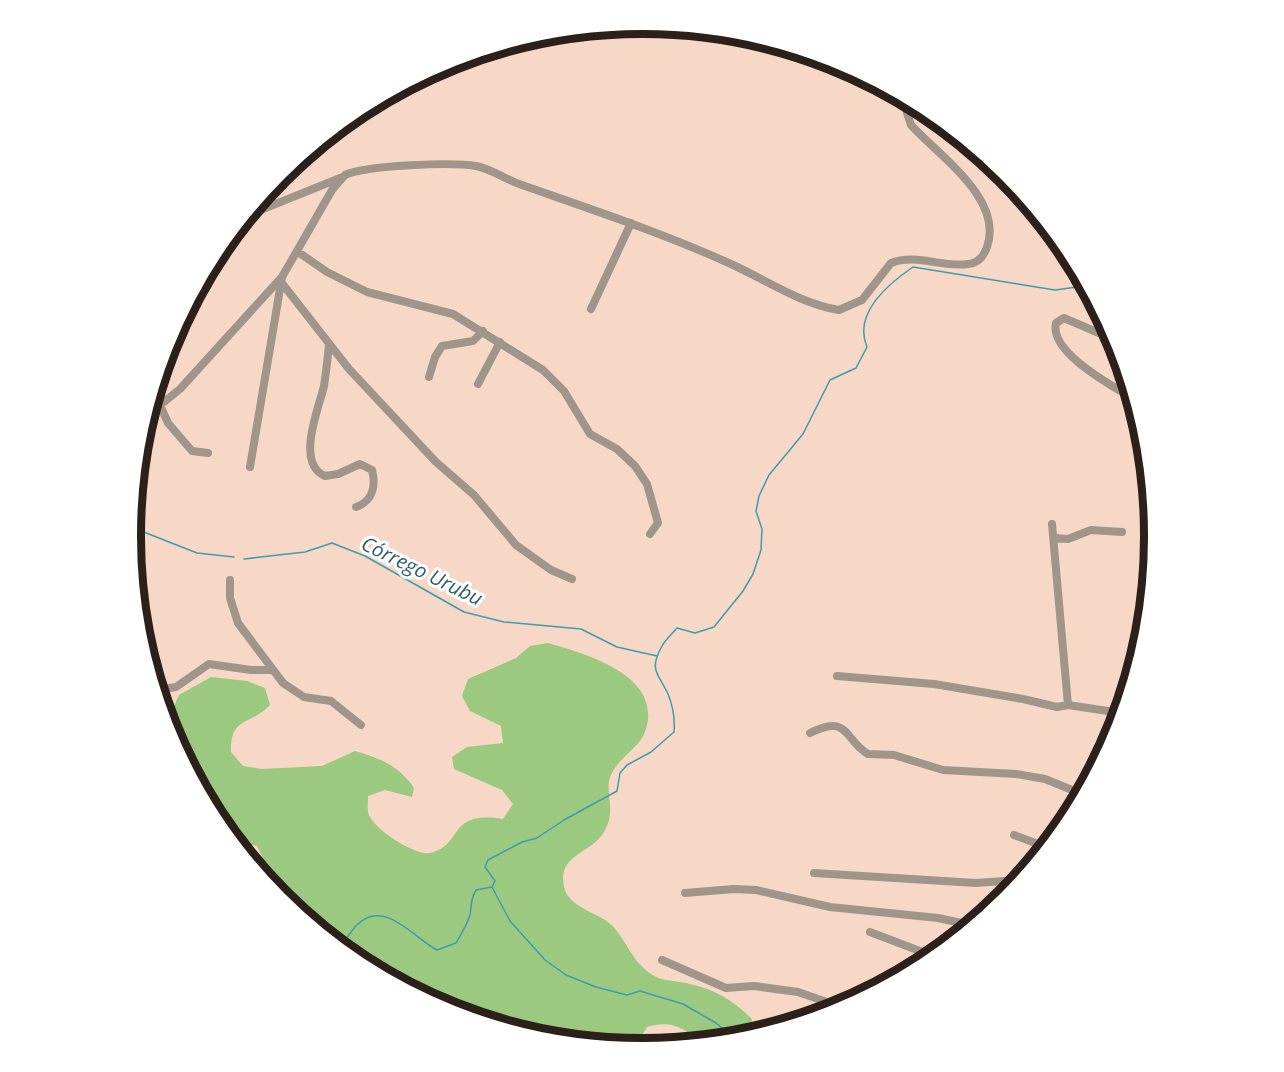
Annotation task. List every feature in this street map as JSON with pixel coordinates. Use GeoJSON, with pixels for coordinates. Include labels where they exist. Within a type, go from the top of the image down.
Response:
{"type":"FeatureCollection","features":[{"type":"Feature","properties":{"kind":"street"},"geometry":{"type":"LineString","coordinates":[[261,210],[350,172],[454,165],[478,167],[520,185],[631,223],[722,260],[797,296],[839,310],[862,300],[883,271],[896,261],[922,259],[960,264],[975,262],[984,255],[988,244],[990,223],[986,210],[965,179],[911,125],[907,111]]}},
{"type":"Feature","properties":{"kind":"street"},"geometry":{"type":"LineString","coordinates":[[208,453],[192,451],[168,423],[159,403],[180,389],[282,280],[342,177]]}},
{"type":"Feature","properties":{"kind":"street"},"geometry":{"type":"LineString","coordinates":[[591,309],[631,223]]}},
{"type":"Feature","properties":{"kind":"street"},"geometry":{"type":"LineString","coordinates":[[298,252],[327,272],[368,292],[436,308],[483,331],[552,378],[590,434],[616,449],[635,466],[647,484],[658,523],[650,534]]}},
{"type":"Feature","properties":{"kind":"street"},"geometry":{"type":"LineString","coordinates":[[282,280],[328,344],[436,462],[474,495],[516,545],[551,570],[572,579]]}},
{"type":"Feature","properties":{"kind":"street"},"geometry":{"type":"LineString","coordinates":[[250,467],[282,280]]}},
{"type":"Feature","properties":{"kind":"street"},"geometry":{"type":"LineString","coordinates":[[1100,333],[1064,318],[1056,323],[1055,333],[1071,357],[1122,391]]}},
{"type":"Feature","properties":{"kind":"street"},"geometry":{"type":"LineString","coordinates":[[429,377],[435,357],[442,346],[473,341],[483,331]]}},
{"type":"Feature","properties":{"kind":"street"},"geometry":{"type":"LineString","coordinates":[[478,384],[500,342]]}},
{"type":"Feature","properties":{"kind":"street"},"geometry":{"type":"LineString","coordinates":[[328,344],[324,386],[311,430],[312,460],[314,468],[325,476],[338,474],[360,464],[372,470],[372,491],[369,500],[356,507]]}},
{"type":"Feature","properties":{"kind":"street"},"geometry":{"type":"LineString","coordinates":[[1053,524],[1068,705]]}},
{"type":"Feature","properties":{"kind":"street"},"geometry":{"type":"LineString","coordinates":[[1054,538],[1068,539],[1091,530],[1122,532]]}},
{"type":"Feature","properties":{"kind":"street"},"geometry":{"type":"LineString","coordinates":[[230,580],[230,598],[238,623],[283,683],[299,695],[331,701],[361,725]]}},
{"type":"Feature","properties":{"kind":"street"},"geometry":{"type":"LineString","coordinates":[[165,689],[176,687],[209,664],[251,670],[273,670]]}},
{"type":"Feature","properties":{"kind":"street"},"geometry":{"type":"LineString","coordinates":[[837,676],[934,684],[1057,707],[1068,705],[1111,712]]}},
{"type":"Feature","properties":{"kind":"street"},"geometry":{"type":"LineString","coordinates":[[810,733],[828,726],[838,727],[847,730],[868,754],[894,755],[935,769],[1016,774],[1045,779],[1074,791]]}},
{"type":"Feature","properties":{"kind":"street"},"geometry":{"type":"LineString","coordinates":[[1014,835],[1038,844]]}},
{"type":"Feature","properties":{"kind":"street"},"geometry":{"type":"LineString","coordinates":[[814,873],[976,883],[1006,881]]}},
{"type":"Feature","properties":{"kind":"street"},"geometry":{"type":"LineString","coordinates":[[685,893],[734,889],[756,890],[830,907],[938,918],[961,923]]}},
{"type":"Feature","properties":{"kind":"street"},"geometry":{"type":"LineString","coordinates":[[870,932],[922,952]]}},
{"type":"Feature","properties":{"kind":"street"},"geometry":{"type":"LineString","coordinates":[[662,960],[726,988],[754,986],[798,992],[826,1002]]}},
{"type":"Feature","properties":{"kind":"green space"},"geometry":{"type":"Polygon","coordinates":[[[548,643],[582,653],[617,670],[632,681],[643,694],[648,710],[643,736],[619,762],[611,775],[607,826],[596,842],[574,857],[564,870],[563,879],[568,896],[578,905],[614,927],[638,962],[651,974],[707,989],[723,997],[752,1019],[751,1025],[691,1034],[676,1026],[663,1024],[647,1027],[640,1038],[577,1033],[544,1028],[481,1011],[420,986],[363,953],[337,934],[287,891],[265,867],[257,846],[246,843],[208,787],[192,758],[172,710],[179,695],[211,677],[247,681],[265,688],[270,705],[263,712],[243,723],[234,732],[231,752],[243,766],[262,769],[322,766],[355,751],[381,760],[395,768],[414,788],[412,797],[385,790],[368,796],[369,815],[372,821],[405,846],[423,853],[430,853],[441,849],[464,824],[472,820],[503,819],[513,804],[502,790],[454,769],[452,757],[467,747],[503,743],[501,726],[470,711],[462,696],[468,679],[516,658],[530,646],[548,643]]]}},
{"type":"Feature","properties":{"kind":"waterway","name":"Córrego Urubu"},"geometry":{"type":"LineString","coordinates":[[345,940],[358,924],[368,917],[378,916],[399,923],[437,950],[456,943],[469,919],[476,890],[492,887],[495,881],[485,867],[488,860],[522,842],[537,838],[564,820],[617,791],[620,773],[627,765],[651,752],[674,732],[671,703],[656,672],[658,654],[677,628],[695,633],[714,627],[743,591],[753,574],[761,550],[762,529],[756,511],[759,496],[769,475],[803,434],[830,380],[856,368],[867,347],[864,335],[869,312],[875,301],[893,282],[913,267],[1055,290],[1077,287]]}},
{"type":"Feature","properties":{"kind":"waterway","name":"Córrego Urubu"},"geometry":{"type":"LineString","coordinates":[[140,531],[197,553],[234,557]]}},
{"type":"Feature","properties":{"kind":"waterway","name":"Córrego Urubu"},"geometry":{"type":"LineString","coordinates":[[244,559],[305,552],[332,543],[365,556],[464,612],[504,622],[581,629],[617,647],[657,656]]}},
{"type":"Feature","properties":{"kind":"waterway","name":"Córrego Urubu"},"geometry":{"type":"LineString","coordinates":[[492,887],[510,921],[545,960],[566,975],[596,987],[627,995],[640,991],[683,1004],[725,1030]]}}]}
